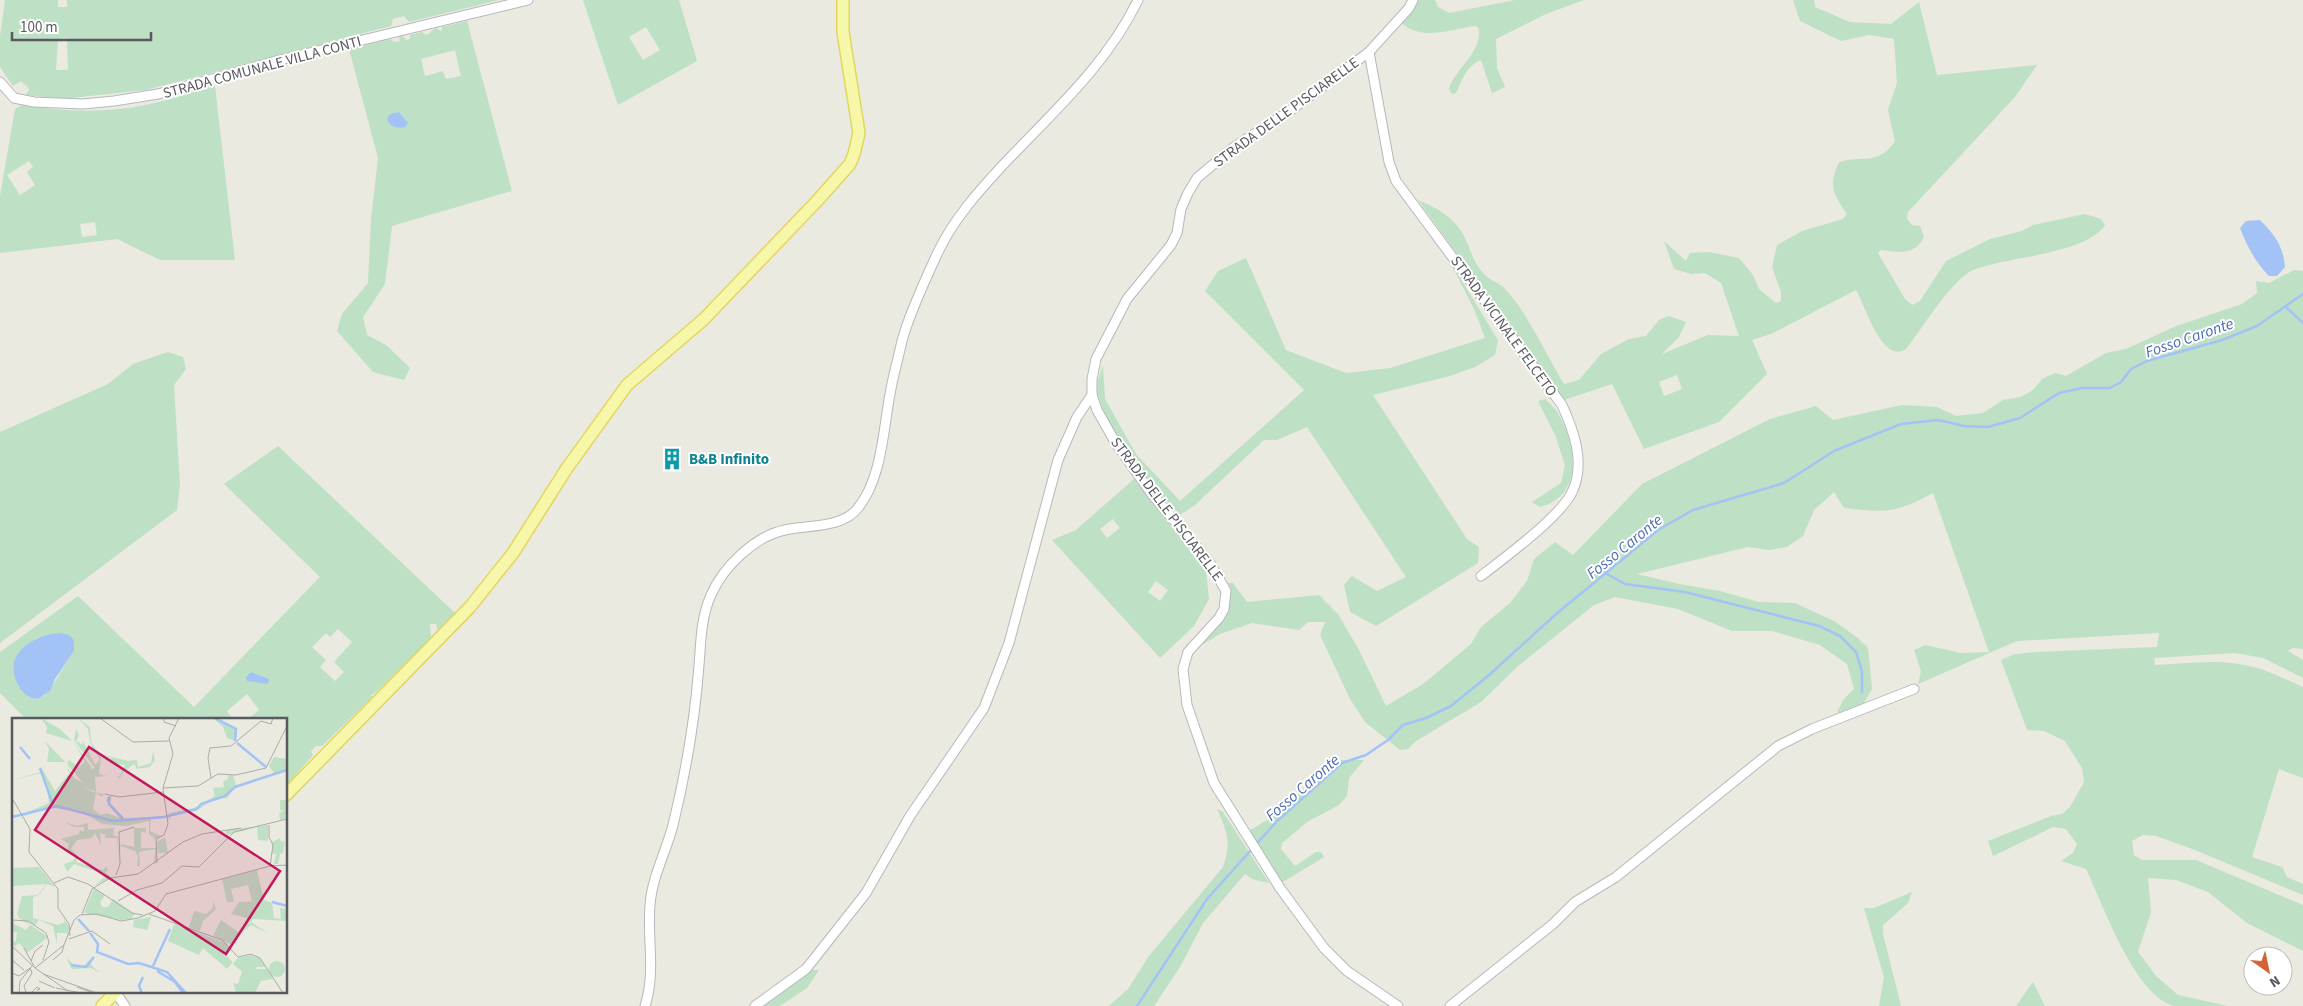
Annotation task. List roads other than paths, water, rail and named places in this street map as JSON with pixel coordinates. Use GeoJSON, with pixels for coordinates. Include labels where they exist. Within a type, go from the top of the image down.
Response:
{"type":"FeatureCollection","features":[{"type":"Feature","properties":{"kind":"main road"},"geometry":{"type":"LineString","coordinates":[[288,793],[470,607],[513,553],[567,468],[627,385],[704,319],[850,164],[859,132],[843,32],[843,0]]}},
{"type":"Feature","properties":{"kind":"main road"},"geometry":{"type":"LineString","coordinates":[[102,1006],[114,994]]}},
{"type":"Feature","properties":{"kind":"street","name":"STRADA COMUNALE VILLA CONTI"},"geometry":{"type":"LineString","coordinates":[[0,82],[10,96],[19,99],[65,104],[114,101],[158,94],[276,61],[528,0]]}},
{"type":"Feature","properties":{"kind":"street"},"geometry":{"type":"LineString","coordinates":[[645,1006],[652,980],[650,914],[652,889],[674,822],[693,728],[704,614],[711,593],[728,569],[746,551],[770,534],[783,530],[834,522],[847,518],[856,512],[870,487],[877,464],[903,336],[938,252],[955,220],[977,193],[1109,50],[1138,0]]}},
{"type":"Feature","properties":{"kind":"street","name":"STRADA DELLE PISCIARELLE"},"geometry":{"type":"LineString","coordinates":[[1398,1006],[1336,961],[1310,929],[1269,871],[1214,783],[1204,759],[1187,705],[1183,679],[1188,652],[1220,618],[1224,609],[1226,591],[1210,563],[1151,493],[1115,442],[1096,410],[1092,395],[1092,379],[1096,359],[1110,329],[1127,300],[1170,245],[1177,233],[1188,193],[1197,178],[1234,147],[1291,110],[1369,52],[1409,8],[1413,0]]}},
{"type":"Feature","properties":{"kind":"street","name":"STRADA VICINALE FELCETO"},"geometry":{"type":"LineString","coordinates":[[1369,52],[1392,173],[1562,405],[1577,444],[1577,478],[1573,492],[1536,532],[1481,576]]}},
{"type":"Feature","properties":{"kind":"street"},"geometry":{"type":"LineString","coordinates":[[755,1006],[806,969],[866,893],[910,816],[984,708],[1009,643],[1058,460],[1077,417],[1092,395]]}},
{"type":"Feature","properties":{"kind":"street"},"geometry":{"type":"LineString","coordinates":[[1450,1006],[1553,924],[1575,902],[1616,876],[1778,746],[1812,729],[1914,689]]}},
{"type":"Feature","properties":{"kind":"street"},"geometry":{"type":"LineString","coordinates":[[117,994],[125,1006]]}},
{"type":"Feature","properties":{"kind":"water"},"geometry":{"type":"Polygon","coordinates":[[[399,112],[408,123],[405,127],[394,127],[387,119],[390,114],[399,112]]]}},
{"type":"Feature","properties":{"kind":"water"},"geometry":{"type":"Polygon","coordinates":[[[2260,220],[2274,236],[2282,253],[2285,267],[2277,276],[2269,276],[2260,265],[2240,228],[2246,221],[2260,220]]]}},
{"type":"Feature","properties":{"kind":"water"},"geometry":{"type":"Polygon","coordinates":[[[60,633],[69,635],[74,640],[74,651],[55,679],[50,691],[38,699],[29,697],[21,689],[14,675],[14,665],[17,656],[30,642],[60,633]]]}},
{"type":"Feature","properties":{"kind":"water"},"geometry":{"type":"Polygon","coordinates":[[[251,672],[269,679],[268,684],[247,681],[246,677],[251,672]]]}},
{"type":"Feature","properties":{"kind":"waterway","name":"Fosso Caronte"},"geometry":{"type":"LineString","coordinates":[[1137,1006],[1207,899],[1277,821],[1342,763],[1366,755],[1388,740],[1403,725],[1426,718],[1451,706],[1488,676],[1555,615],[1658,530],[1693,510],[1784,483],[1834,451],[1901,424],[1938,420],[1964,426],[1988,427],[2020,418],[2059,393],[2082,388],[2110,388],[2121,382],[2131,369],[2147,361],[2222,340],[2257,326],[2303,294]]}},
{"type":"Feature","properties":{"kind":"waterway"},"geometry":{"type":"LineString","coordinates":[[2286,307],[2303,323]]}},
{"type":"Feature","properties":{"kind":"waterway"},"geometry":{"type":"LineString","coordinates":[[1607,574],[1625,584],[1685,592],[1819,626],[1840,636],[1856,652],[1862,672],[1862,692]]}},
{"type":"Feature","properties":{"kind":"place","name":"B&B Infinito"},"geometry":{"type":"Point","coordinates":[672,459]}}]}
